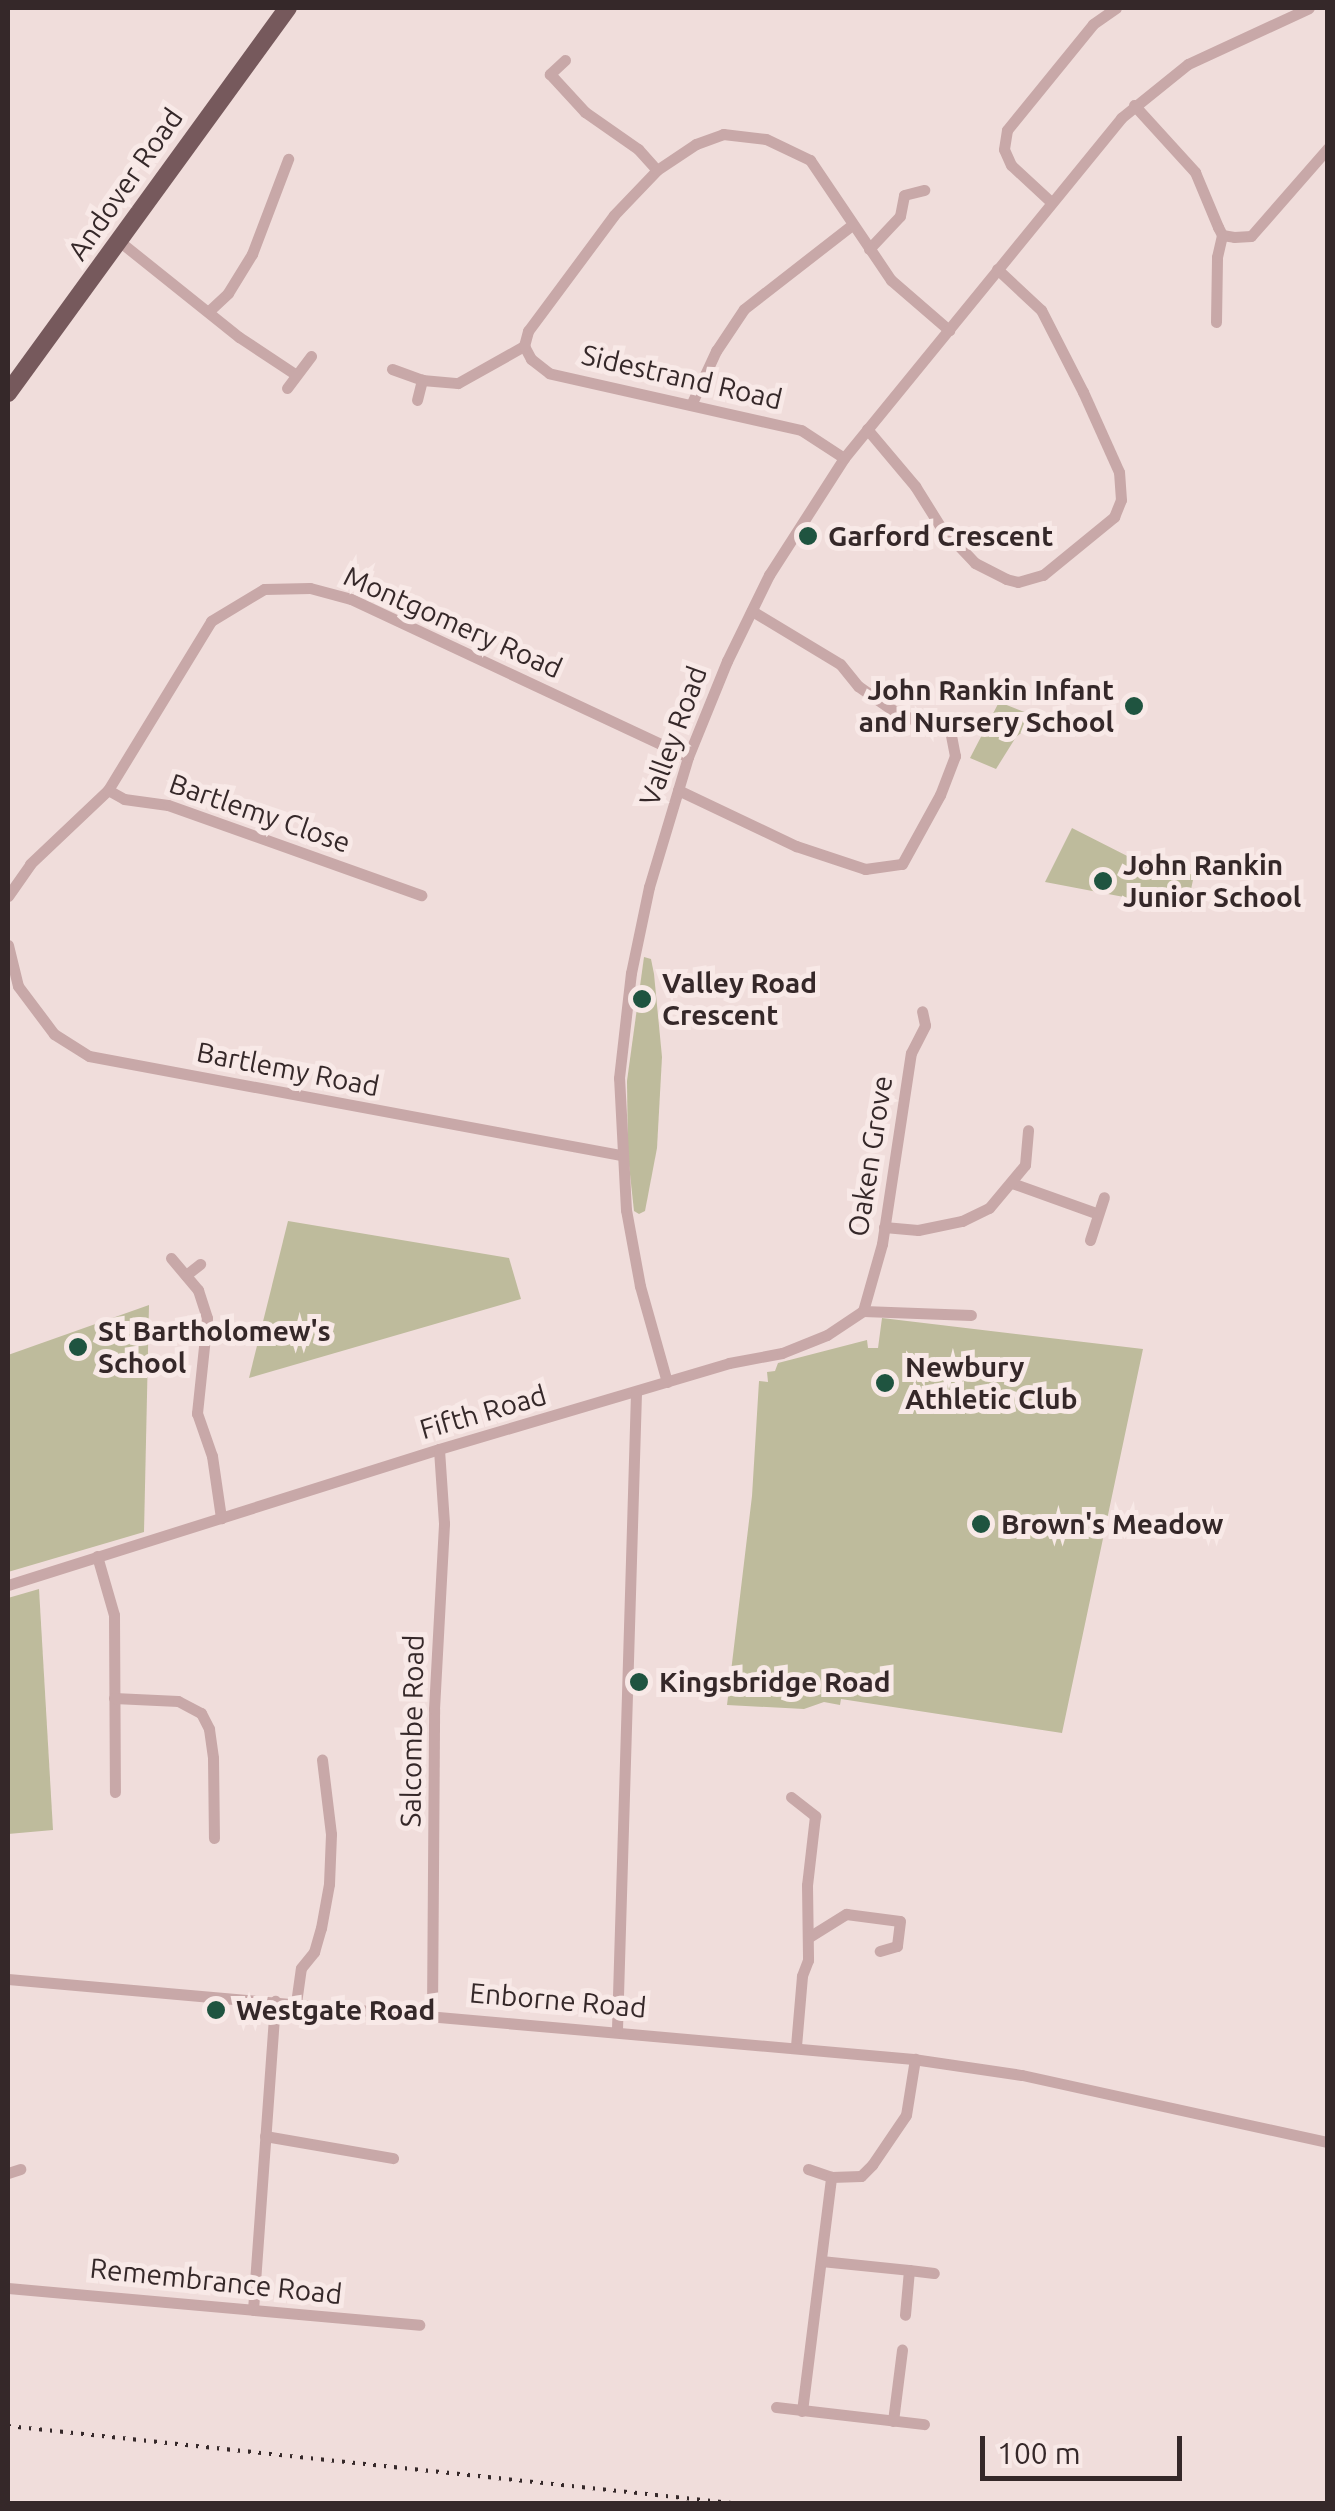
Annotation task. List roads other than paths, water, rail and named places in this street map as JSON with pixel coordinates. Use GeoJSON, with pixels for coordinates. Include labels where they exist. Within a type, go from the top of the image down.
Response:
{"type":"FeatureCollection","features":[{"type":"Feature","properties":{"kind":"main road","name":"Andover Road"},"geometry":{"type":"LineString","coordinates":[[8,394],[288,8]]}},
{"type":"Feature","properties":{"kind":"street"},"geometry":{"type":"LineString","coordinates":[[1051,202],[1011,166],[1004,149],[1008,130],[1092,24],[1116,8]]}},
{"type":"Feature","properties":{"kind":"street","name":"Valley Road"},"geometry":{"type":"LineString","coordinates":[[667,1382],[634,1258],[620,1155],[619,1078],[631,973],[649,887],[688,757],[752,611],[787,544],[844,458],[1134,105],[1188,64],[1309,8]]}},
{"type":"Feature","properties":{"kind":"street"},"geometry":{"type":"LineString","coordinates":[[565,60],[550,74],[585,112],[638,149],[657,170]]}},
{"type":"Feature","properties":{"kind":"street"},"geometry":{"type":"LineString","coordinates":[[1134,105],[1195,172],[1222,235],[1216,257],[1216,322]]}},
{"type":"Feature","properties":{"kind":"street"},"geometry":{"type":"LineString","coordinates":[[392,370],[422,380],[458,382],[524,346],[540,312],[614,214],[657,170],[696,144],[723,134],[766,140],[810,160],[891,280],[949,330]]}},
{"type":"Feature","properties":{"kind":"street"},"geometry":{"type":"LineString","coordinates":[[1222,235],[1251,236],[1328,148]]}},
{"type":"Feature","properties":{"kind":"street"},"geometry":{"type":"LineString","coordinates":[[209,311],[228,292],[252,254],[288,159]]}},
{"type":"Feature","properties":{"kind":"street"},"geometry":{"type":"LineString","coordinates":[[869,249],[900,216],[904,196],[924,190]]}},
{"type":"Feature","properties":{"kind":"street"},"geometry":{"type":"LineString","coordinates":[[691,405],[716,351],[744,309],[852,226]]}},
{"type":"Feature","properties":{"kind":"street"},"geometry":{"type":"LineString","coordinates":[[119,241],[295,374]]}},
{"type":"Feature","properties":{"kind":"street"},"geometry":{"type":"LineString","coordinates":[[867,429],[915,486],[940,526],[975,563],[1006,579],[1018,582],[1043,574],[1114,517],[1121,500],[1119,472],[1083,392],[1041,310],[997,269]]}},
{"type":"Feature","properties":{"kind":"street","name":"Sidestrand Road"},"geometry":{"type":"LineString","coordinates":[[524,346],[531,359],[549,372],[801,430],[844,458]]}},
{"type":"Feature","properties":{"kind":"street"},"geometry":{"type":"LineString","coordinates":[[287,388],[312,356]]}},
{"type":"Feature","properties":{"kind":"street"},"geometry":{"type":"LineString","coordinates":[[417,400],[422,380]]}},
{"type":"Feature","properties":{"kind":"street","name":"Montgomery Road"},"geometry":{"type":"LineString","coordinates":[[108,790],[210,621],[264,589],[310,588],[351,599],[688,757]]}},
{"type":"Feature","properties":{"kind":"street"},"geometry":{"type":"LineString","coordinates":[[678,790],[796,846],[865,868],[902,864],[940,795],[954,756],[950,730],[923,724],[892,709],[858,686],[840,664],[752,611]]}},
{"type":"Feature","properties":{"kind":"street"},"geometry":{"type":"LineString","coordinates":[[8,896],[30,864],[108,790]]}},
{"type":"Feature","properties":{"kind":"street","name":"Bartlemy Close"},"geometry":{"type":"LineString","coordinates":[[108,790],[124,799],[168,805],[421,896]]}},
{"type":"Feature","properties":{"kind":"street","name":"Bartlemy Road"},"geometry":{"type":"LineString","coordinates":[[8,945],[18,986],[54,1034],[89,1056],[620,1155]]}},
{"type":"Feature","properties":{"kind":"street","name":"Oaken Grove"},"geometry":{"type":"LineString","coordinates":[[862,1311],[884,1228],[911,1053],[925,1025],[922,1011]]}},
{"type":"Feature","properties":{"kind":"street"},"geometry":{"type":"LineString","coordinates":[[884,1228],[918,1230],[962,1221],[990,1208],[1025,1165],[1028,1130]]}},
{"type":"Feature","properties":{"kind":"street"},"geometry":{"type":"LineString","coordinates":[[1012,1183],[1096,1213]]}},
{"type":"Feature","properties":{"kind":"street"},"geometry":{"type":"LineString","coordinates":[[1090,1240],[1104,1198]]}},
{"type":"Feature","properties":{"kind":"street"},"geometry":{"type":"LineString","coordinates":[[171,1258],[198,1290],[206,1318],[197,1414],[212,1456],[221,1518]]}},
{"type":"Feature","properties":{"kind":"street"},"geometry":{"type":"LineString","coordinates":[[186,1276],[200,1264]]}},
{"type":"Feature","properties":{"kind":"street"},"geometry":{"type":"LineString","coordinates":[[862,1311],[971,1315]]}},
{"type":"Feature","properties":{"kind":"street","name":"Fifth Road"},"geometry":{"type":"LineString","coordinates":[[8,1585],[439,1449],[667,1382],[782,1353],[828,1335],[862,1311]]}},
{"type":"Feature","properties":{"kind":"street"},"geometry":{"type":"LineString","coordinates":[[617,2029],[636,1393]]}},
{"type":"Feature","properties":{"kind":"street","name":"Salcombe Road"},"geometry":{"type":"LineString","coordinates":[[432,2014],[434,1709],[444,1522],[439,1449]]}},
{"type":"Feature","properties":{"kind":"street"},"geometry":{"type":"LineString","coordinates":[[97,1556],[114,1616],[115,1792]]}},
{"type":"Feature","properties":{"kind":"street"},"geometry":{"type":"LineString","coordinates":[[114,1698],[178,1701],[201,1713],[211,1743],[214,1838]]}},
{"type":"Feature","properties":{"kind":"street"},"geometry":{"type":"LineString","coordinates":[[296,2003],[301,1968],[314,1952],[329,1884],[331,1834],[322,1760]]}},
{"type":"Feature","properties":{"kind":"street"},"geometry":{"type":"LineString","coordinates":[[791,1797],[815,1816],[806,1885],[808,1937],[796,2046]]}},
{"type":"Feature","properties":{"kind":"street"},"geometry":{"type":"LineString","coordinates":[[808,1937],[846,1914],[900,1920],[897,1946],[880,1951]]}},
{"type":"Feature","properties":{"kind":"street","name":"Enborne Road"},"geometry":{"type":"LineString","coordinates":[[8,1979],[617,2029],[915,2059],[1102,2091],[1328,2142]]}},
{"type":"Feature","properties":{"kind":"street"},"geometry":{"type":"LineString","coordinates":[[253,2310],[275,2001]]}},
{"type":"Feature","properties":{"kind":"street"},"geometry":{"type":"LineString","coordinates":[[808,2169],[832,2177],[861,2176],[896,2131],[912,2094],[915,2059]]}},
{"type":"Feature","properties":{"kind":"street"},"geometry":{"type":"LineString","coordinates":[[265,2136],[393,2158]]}},
{"type":"Feature","properties":{"kind":"street"},"geometry":{"type":"LineString","coordinates":[[802,2411],[832,2177]]}},
{"type":"Feature","properties":{"kind":"street"},"geometry":{"type":"LineString","coordinates":[[821,2261],[934,2274]]}},
{"type":"Feature","properties":{"kind":"street"},"geometry":{"type":"LineString","coordinates":[[905,2314],[909,2270]]}},
{"type":"Feature","properties":{"kind":"street","name":"Remembrance Road"},"geometry":{"type":"LineString","coordinates":[[8,2288],[420,2325]]}},
{"type":"Feature","properties":{"kind":"street"},"geometry":{"type":"LineString","coordinates":[[893,2420],[902,2350]]}},
{"type":"Feature","properties":{"kind":"street"},"geometry":{"type":"LineString","coordinates":[[776,2407],[924,2424]]}},
{"type":"Feature","properties":{"kind":"railway"},"geometry":{"type":"LineString","coordinates":[[8,2426],[741,2504]]}},
{"type":"Feature","properties":{"kind":"place","name":"Garford Crescent"},"geometry":{"type":"Point","coordinates":[808,536]}},
{"type":"Feature","properties":{"kind":"place","name":"John Rankin Infant and Nursery School"},"geometry":{"type":"Point","coordinates":[1134,706]}},
{"type":"Feature","properties":{"kind":"place","name":"John Rankin Junior School"},"geometry":{"type":"Point","coordinates":[1103,881]}},
{"type":"Feature","properties":{"kind":"place","name":"Valley Road Crescent"},"geometry":{"type":"Point","coordinates":[642,999]}},
{"type":"Feature","properties":{"kind":"place","name":"St Bartholomew's School"},"geometry":{"type":"Point","coordinates":[78,1347]}},
{"type":"Feature","properties":{"kind":"place","name":"Newbury Athletic Club"},"geometry":{"type":"Point","coordinates":[885,1383]}},
{"type":"Feature","properties":{"kind":"place","name":"Brown's Meadow"},"geometry":{"type":"Point","coordinates":[981,1524]}},
{"type":"Feature","properties":{"kind":"place","name":"Kingsbridge Road"},"geometry":{"type":"Point","coordinates":[639,1682]}},
{"type":"Feature","properties":{"kind":"place","name":"Westgate Road"},"geometry":{"type":"Point","coordinates":[216,2010]}}]}
